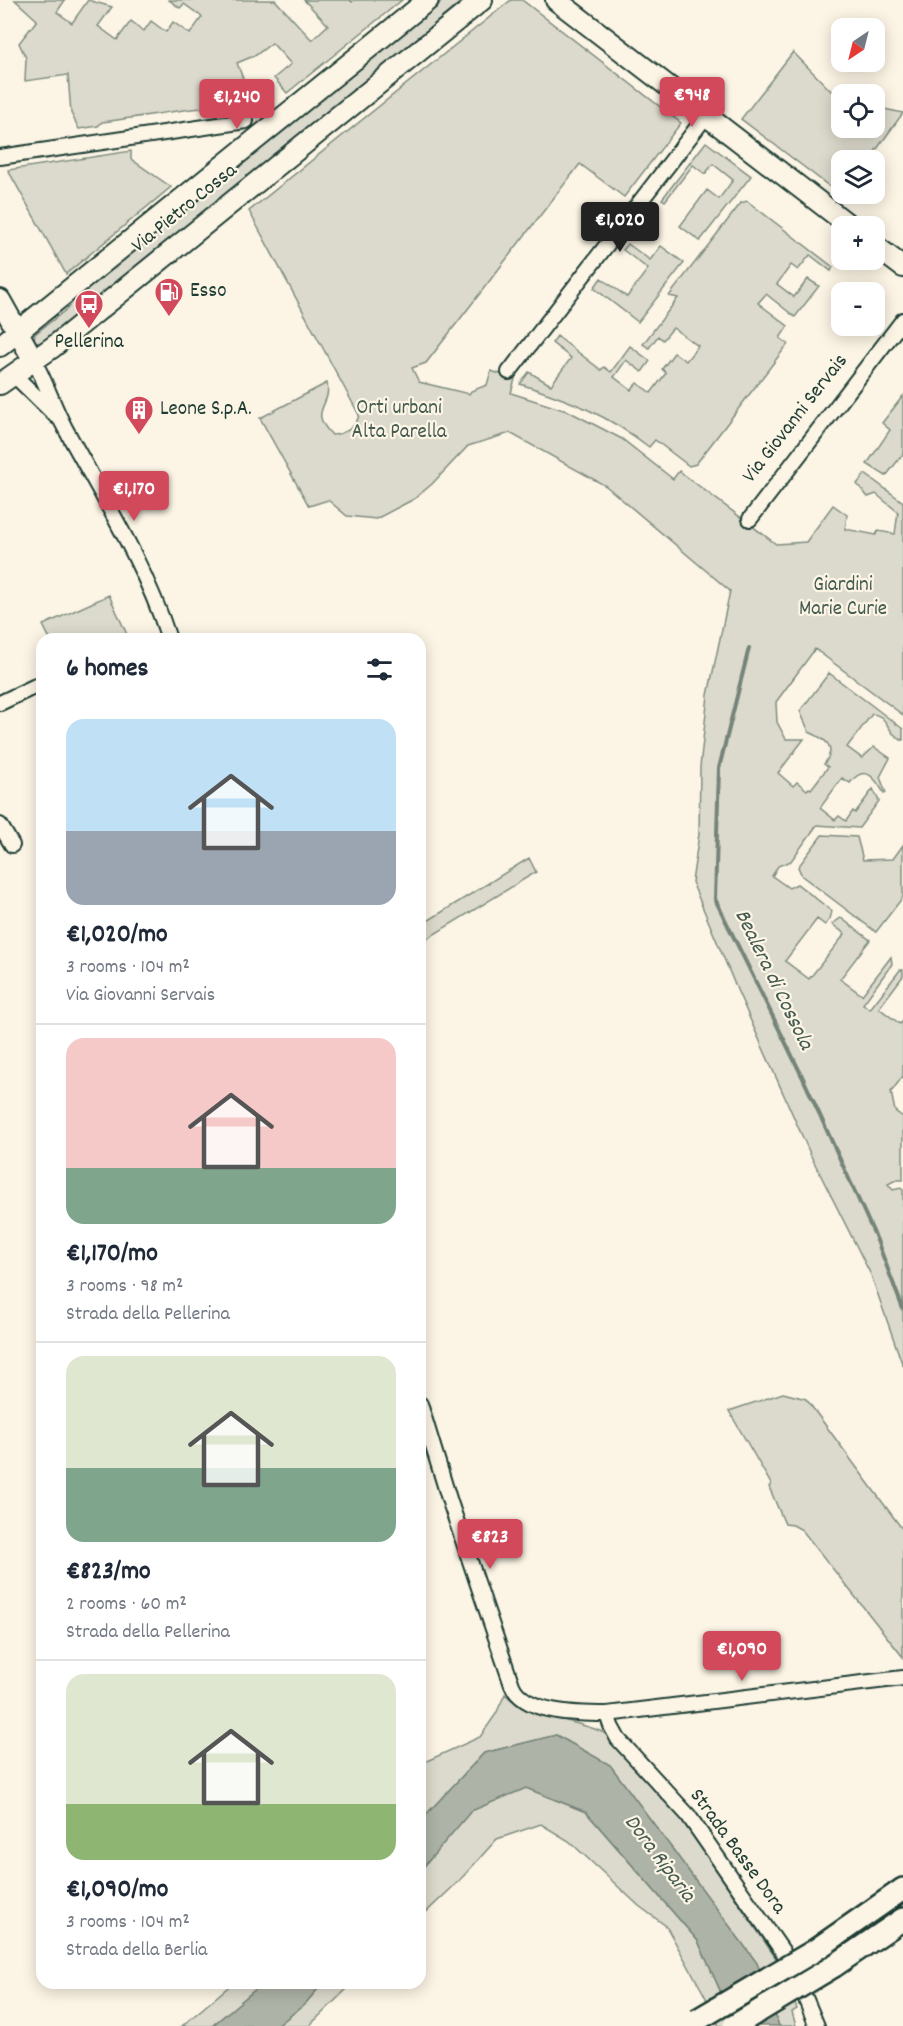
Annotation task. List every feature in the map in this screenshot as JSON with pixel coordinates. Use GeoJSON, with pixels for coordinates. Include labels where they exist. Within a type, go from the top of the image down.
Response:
{"type":"FeatureCollection","features":[{"type":"Feature","properties":{"kind":"main road","name":"Via Pietro Cossa"},"geometry":{"type":"LineString","coordinates":[[0,346],[428,0]]}},
{"type":"Feature","properties":{"kind":"main road","name":"Via Pietro Cossa"},"geometry":{"type":"LineString","coordinates":[[4,373],[34,361],[482,0]]}},
{"type":"Feature","properties":{"kind":"main road"},"geometry":{"type":"LineString","coordinates":[[556,0],[837,216]]}},
{"type":"Feature","properties":{"kind":"main road"},"geometry":{"type":"LineString","coordinates":[[885,253],[903,267]]}},
{"type":"Feature","properties":{"kind":"main road"},"geometry":{"type":"LineString","coordinates":[[0,300],[34,361]]}},
{"type":"Feature","properties":{"kind":"main road"},"geometry":{"type":"LineString","coordinates":[[691,2023],[814,1951],[903,1888]]}},
{"type":"Feature","properties":{"kind":"main road"},"geometry":{"type":"LineString","coordinates":[[734,2026],[834,1966],[903,1919]]}},
{"type":"Feature","properties":{"kind":"street"},"geometry":{"type":"LineString","coordinates":[[509,372],[706,116]]}},
{"type":"Feature","properties":{"kind":"street"},"geometry":{"type":"LineString","coordinates":[[0,157],[246,121]]}},
{"type":"Feature","properties":{"kind":"street","name":"Via Giovanni Servais"},"geometry":{"type":"LineString","coordinates":[[750,519],[903,320]]}},
{"type":"Feature","properties":{"kind":"street"},"geometry":{"type":"LineString","coordinates":[[34,361],[61,422],[138,563],[166,633]]}},
{"type":"Feature","properties":{"kind":"street"},"geometry":{"type":"LineString","coordinates":[[4,373],[61,422]]}},
{"type":"Feature","properties":{"kind":"street"},"geometry":{"type":"LineString","coordinates":[[0,703],[36,686]]}},
{"type":"Feature","properties":{"kind":"street"},"geometry":{"type":"LineString","coordinates":[[0,825],[12,845]]}},
{"type":"Feature","properties":{"kind":"street"},"geometry":{"type":"LineString","coordinates":[[426,1424],[450,1502],[515,1692],[527,1701],[544,1707],[584,1714],[607,1714],[903,1678]]}},
{"type":"Feature","properties":{"kind":"street","name":"Strada Basse Dora"},"geometry":{"type":"LineString","coordinates":[[607,1714],[618,1739],[688,1815],[783,1952],[817,2026]]}},
{"type":"Feature","properties":{"kind":"green space"},"geometry":{"type":"Polygon","coordinates":[[[15,0],[65,0],[57,12],[72,23],[88,0],[112,7],[98,26],[117,40],[131,21],[144,31],[151,21],[166,32],[173,22],[190,34],[202,17],[184,4],[180,8],[169,0],[275,0],[312,40],[328,25],[304,0],[350,0],[352,2],[354,0],[402,0],[287,93],[274,78],[291,64],[272,43],[256,55],[237,63],[247,89],[249,106],[208,107],[177,111],[102,122],[98,126],[79,129],[71,113],[68,75],[25,81],[26,58],[19,43],[37,20],[15,0]]]}},
{"type":"Feature","properties":{"kind":"green space"},"geometry":{"type":"Polygon","coordinates":[[[444,0],[463,0],[428,32],[43,344],[38,344],[34,339],[35,334],[67,309],[75,298],[444,0]]]}},
{"type":"Feature","properties":{"kind":"green space"},"geometry":{"type":"Polygon","coordinates":[[[511,0],[522,0],[681,123],[624,197],[580,164],[426,363],[412,368],[419,382],[469,394],[487,385],[491,371],[515,379],[511,393],[570,412],[622,439],[673,479],[679,471],[776,544],[806,542],[833,505],[847,515],[845,529],[876,535],[878,531],[895,534],[898,512],[876,494],[868,497],[857,484],[865,474],[903,502],[903,715],[815,649],[776,702],[777,722],[786,739],[804,739],[778,773],[793,786],[797,782],[807,790],[811,789],[828,767],[824,764],[830,748],[824,740],[809,732],[800,711],[829,673],[903,729],[903,740],[901,740],[881,717],[872,714],[847,747],[862,758],[874,747],[890,758],[880,777],[886,793],[873,778],[865,773],[855,777],[850,783],[842,778],[820,808],[835,820],[839,816],[846,821],[873,789],[879,801],[859,828],[817,825],[791,861],[778,866],[772,876],[789,888],[797,884],[832,911],[825,925],[817,919],[785,961],[809,979],[845,934],[832,924],[841,918],[870,940],[840,979],[862,995],[891,957],[892,964],[863,1004],[870,1009],[900,970],[903,970],[903,976],[879,1008],[900,1024],[903,1021],[903,1076],[891,1092],[895,1111],[903,1117],[903,1180],[896,1180],[888,1184],[893,1190],[901,1188],[903,1190],[903,1366],[871,1275],[812,1158],[692,882],[699,834],[700,767],[708,695],[730,591],[606,486],[510,433],[468,446],[432,484],[414,499],[376,519],[347,516],[328,500],[309,506],[260,418],[327,383],[328,391],[321,419],[332,435],[349,430],[359,415],[249,211],[511,0]]]}},
{"type":"Feature","properties":{"kind":"green space"},"geometry":{"type":"Polygon","coordinates":[[[793,52],[831,91],[831,138],[885,138],[876,150],[831,150],[831,188],[741,119],[793,52]]]}},
{"type":"Feature","properties":{"kind":"green space"},"geometry":{"type":"Polygon","coordinates":[[[885,109],[903,113],[885,138],[885,109]]]}},
{"type":"Feature","properties":{"kind":"green space"},"geometry":{"type":"Polygon","coordinates":[[[706,142],[751,176],[700,241],[680,226],[707,190],[719,199],[733,180],[713,164],[705,174],[693,165],[665,201],[662,199],[706,142]]]}},
{"type":"Feature","properties":{"kind":"green space"},"geometry":{"type":"Polygon","coordinates":[[[131,151],[131,159],[171,187],[66,274],[8,170],[131,151]]]}},
{"type":"Feature","properties":{"kind":"green space"},"geometry":{"type":"Polygon","coordinates":[[[747,201],[831,265],[832,270],[831,271],[810,255],[798,270],[791,265],[777,284],[794,297],[808,279],[819,286],[795,317],[766,294],[758,303],[788,326],[780,338],[788,344],[696,464],[689,466],[655,440],[649,447],[603,417],[520,384],[529,372],[551,385],[571,358],[552,343],[557,336],[601,370],[604,367],[611,372],[630,346],[650,361],[642,372],[626,360],[614,377],[631,390],[637,383],[651,393],[666,373],[662,369],[674,353],[686,361],[698,346],[673,328],[663,340],[658,336],[649,348],[643,344],[678,298],[669,296],[741,203],[747,201]]]}},
{"type":"Feature","properties":{"kind":"green space"},"geometry":{"type":"Polygon","coordinates":[[[628,244],[650,260],[661,246],[684,263],[638,322],[594,288],[601,278],[627,297],[648,269],[623,250],[628,244]]]}},
{"type":"Feature","properties":{"kind":"green space"},"geometry":{"type":"Polygon","coordinates":[[[903,396],[903,454],[886,476],[867,464],[890,430],[882,423],[903,396]]]}},
{"type":"Feature","properties":{"kind":"green space"},"geometry":{"type":"Polygon","coordinates":[[[109,595],[126,633],[47,633],[43,625],[109,595]]]}},
{"type":"Feature","properties":{"kind":"green space"},"geometry":{"type":"Polygon","coordinates":[[[822,835],[857,837],[863,860],[893,859],[903,845],[903,897],[876,932],[802,876],[798,867],[822,835]]]}},
{"type":"Feature","properties":{"kind":"green space"},"geometry":{"type":"Polygon","coordinates":[[[529,858],[536,872],[426,939],[426,922],[529,858]]]}},
{"type":"Feature","properties":{"kind":"green space"},"geometry":{"type":"Polygon","coordinates":[[[783,1393],[806,1399],[903,1530],[903,1657],[802,1530],[785,1524],[769,1487],[771,1484],[729,1411],[783,1393]]]}},
{"type":"Feature","properties":{"kind":"green space"},"geometry":{"type":"Polygon","coordinates":[[[505,1694],[515,1703],[527,1709],[606,1734],[683,1821],[775,1957],[797,2009],[792,2012],[796,2026],[779,2026],[757,1963],[610,1765],[556,1735],[484,1753],[426,1815],[426,1761],[480,1737],[496,1714],[505,1694]]]}},
{"type":"Feature","properties":{"kind":"green space"},"geometry":{"type":"Polygon","coordinates":[[[526,1788],[586,1812],[698,1941],[736,2026],[719,2026],[666,1926],[639,1906],[569,1841],[541,1824],[497,1839],[460,1880],[426,1912],[426,1864],[471,1811],[526,1788]]]}},
{"type":"Feature","properties":{"kind":"green space"},"geometry":{"type":"Polygon","coordinates":[[[226,1989],[256,1989],[212,2026],[182,2026],[226,1989]]]}},
{"type":"Feature","properties":{"kind":"green space"},"geometry":{"type":"Polygon","coordinates":[[[318,1989],[347,1989],[309,2026],[277,2026],[305,2004],[318,1989]]]}},
{"type":"Feature","properties":{"kind":"water","name":"Dora Riparia"},"geometry":{"type":"Polygon","coordinates":[[[556,1735],[610,1765],[757,1963],[779,2026],[736,2026],[698,1941],[586,1812],[526,1788],[471,1811],[426,1864],[426,1815],[484,1753],[556,1735]]]}},
{"type":"Feature","properties":{"kind":"water"},"geometry":{"type":"Polygon","coordinates":[[[256,1989],[318,1989],[305,2004],[277,2026],[212,2026],[256,1989]]]}},
{"type":"Feature","properties":{"kind":"waterway","name":"Bealera di Cossola"},"geometry":{"type":"LineString","coordinates":[[749,648],[719,768],[715,899],[802,1076],[876,1238],[903,1309]]}},
{"type":"Feature","properties":{"kind":"place","name":"Esso"},"geometry":{"type":"Point","coordinates":[169,318]}},
{"type":"Feature","properties":{"kind":"place","name":"Pellerina"},"geometry":{"type":"Point","coordinates":[89,330]}},
{"type":"Feature","properties":{"kind":"place","name":"Leone S.p.A."},"geometry":{"type":"Point","coordinates":[139,436]}},
{"type":"Feature","properties":{"kind":"park label","name":"Orti urbani Alta Parella"},"geometry":{"type":"Point","coordinates":[399,421]}},
{"type":"Feature","properties":{"kind":"park label","name":"Giardini Marie Curie"},"geometry":{"type":"Point","coordinates":[843,598]}}]}
